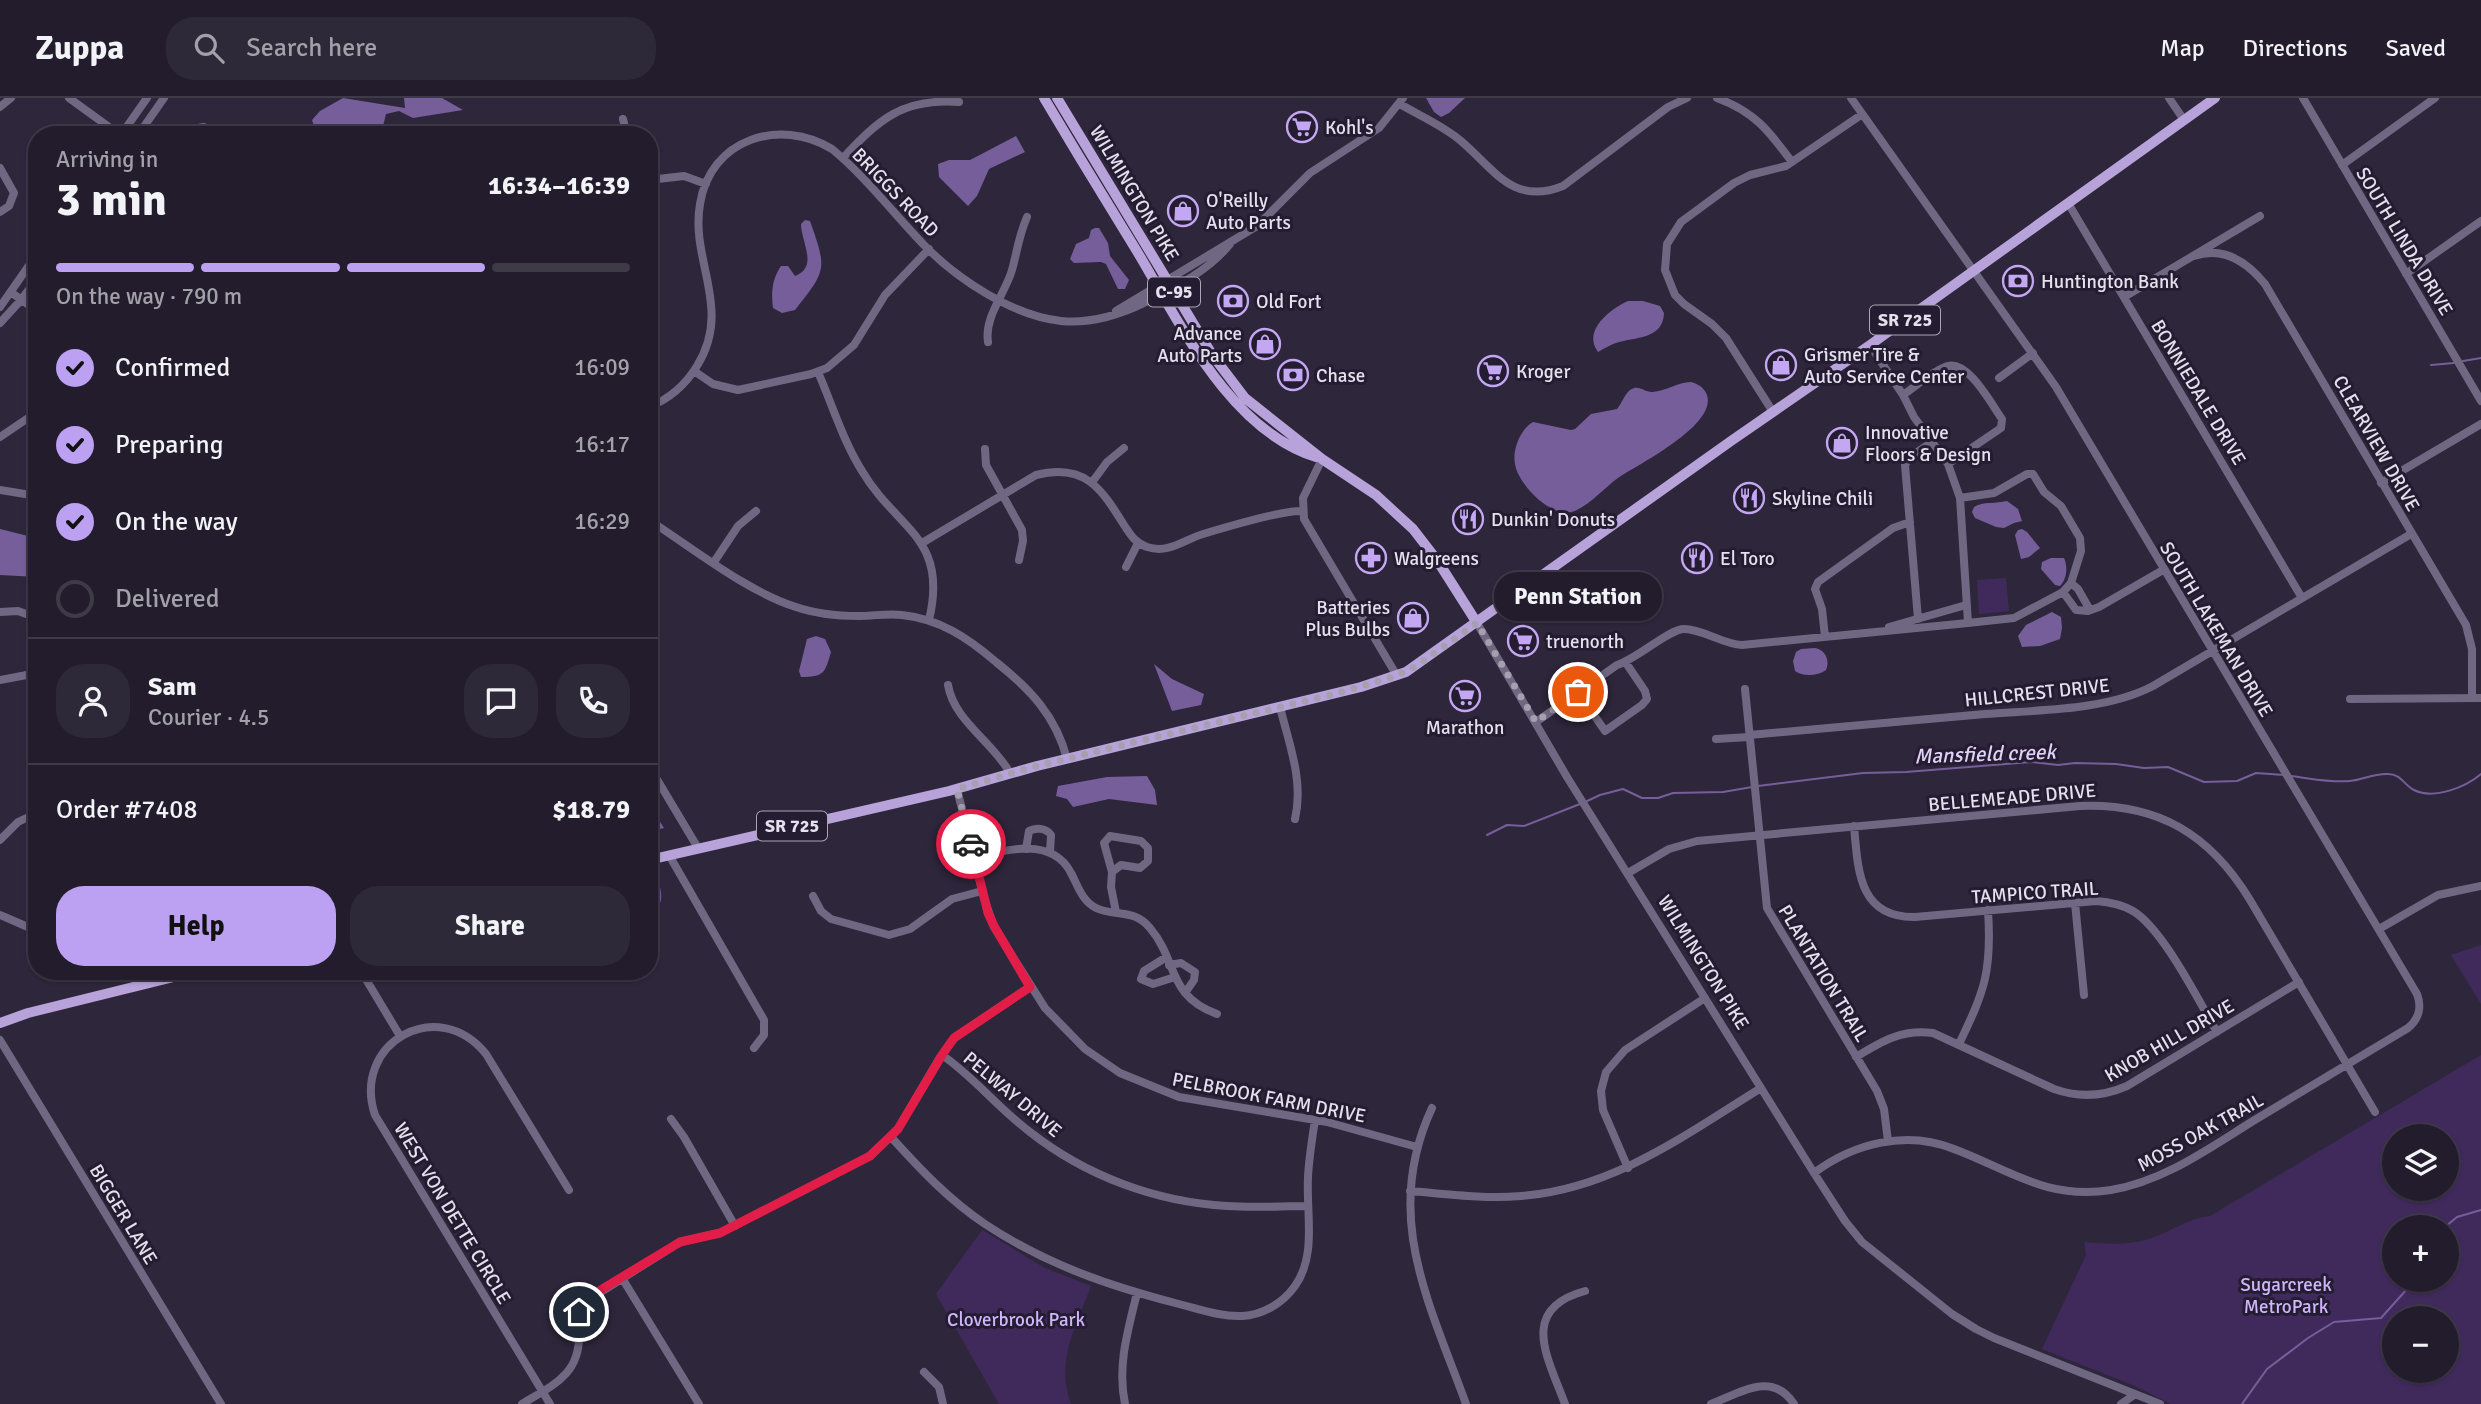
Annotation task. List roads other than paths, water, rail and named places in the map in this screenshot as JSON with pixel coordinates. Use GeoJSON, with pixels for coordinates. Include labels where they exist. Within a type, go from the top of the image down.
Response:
{"type":"FeatureCollection","features":[{"type":"Feature","properties":{"kind":"main road","name":"WILMINGTON PIKE"},"geometry":{"type":"LineString","coordinates":[[1044,98],[1165,287],[1245,398],[1322,459],[1376,495],[1413,529],[1437,559],[1477,623]]}},
{"type":"Feature","properties":{"kind":"main road","name":"WILMINGTON PIKE"},"geometry":{"type":"LineString","coordinates":[[1057,98],[1165,287],[1204,362],[1230,396],[1259,424],[1299,451],[1322,459]]}},
{"type":"Feature","properties":{"kind":"main road","name":"SR 725"},"geometry":{"type":"LineString","coordinates":[[658,858],[957,789],[1010,773],[1396,676],[1416,666],[1477,623],[2215,98]]}},
{"type":"Feature","properties":{"kind":"main road"},"geometry":{"type":"LineString","coordinates":[[0,1023],[58,1005],[161,980]]}},
{"type":"Feature","properties":{"kind":"street"},"geometry":{"type":"LineString","coordinates":[[0,107],[10,98]]}},
{"type":"Feature","properties":{"kind":"street"},"geometry":{"type":"LineString","coordinates":[[69,98],[108,126]]}},
{"type":"Feature","properties":{"kind":"street"},"geometry":{"type":"LineString","coordinates":[[127,126],[147,98]]}},
{"type":"Feature","properties":{"kind":"street"},"geometry":{"type":"LineString","coordinates":[[144,126],[164,98]]}},
{"type":"Feature","properties":{"kind":"street"},"geometry":{"type":"LineString","coordinates":[[1402,101],[1460,139],[1506,183],[1534,192],[1563,186],[1668,107],[1687,98]]}},
{"type":"Feature","properties":{"kind":"street"},"geometry":{"type":"LineString","coordinates":[[1717,98],[1760,121],[1792,162]]}},
{"type":"Feature","properties":{"kind":"street","name":"SOUTH LAKEMAN DRIVE"},"geometry":{"type":"LineString","coordinates":[[1851,98],[2056,387],[2417,993],[2419,1012]]}},
{"type":"Feature","properties":{"kind":"street"},"geometry":{"type":"LineString","coordinates":[[2169,98],[2184,120]]}},
{"type":"Feature","properties":{"kind":"street","name":"SOUTH LINDA DRIVE"},"geometry":{"type":"LineString","coordinates":[[2303,98],[2481,401]]}},
{"type":"Feature","properties":{"kind":"street"},"geometry":{"type":"LineString","coordinates":[[2342,164],[2435,98]]}},
{"type":"Feature","properties":{"kind":"street","name":"BRIGGS ROAD"},"geometry":{"type":"LineString","coordinates":[[658,402],[675,392],[694,372],[707,345],[712,321],[712,302],[698,216],[706,184],[719,163],[732,150],[748,141],[769,134],[789,134],[808,137],[823,144],[842,158],[929,249],[962,278],[1038,316],[1063,321],[1092,320],[1111,315],[1218,258],[1230,244],[1265,220],[1310,173],[1379,128],[1402,101]]}},
{"type":"Feature","properties":{"kind":"street"},"geometry":{"type":"LineString","coordinates":[[842,158],[872,127],[892,113],[923,103],[959,102]]}},
{"type":"Feature","properties":{"kind":"street"},"geometry":{"type":"LineString","coordinates":[[1773,412],[1726,338],[1675,295],[1667,277],[1665,257],[1670,238],[1685,218],[1744,177],[1782,169],[1861,115]]}},
{"type":"Feature","properties":{"kind":"street"},"geometry":{"type":"LineString","coordinates":[[623,119],[625,126]]}},
{"type":"Feature","properties":{"kind":"street"},"geometry":{"type":"LineString","coordinates":[[0,168],[14,193],[9,206],[0,212]]}},
{"type":"Feature","properties":{"kind":"street"},"geometry":{"type":"LineString","coordinates":[[658,179],[684,176],[706,184]]}},
{"type":"Feature","properties":{"kind":"street","name":"BONNIEDALE DRIVE"},"geometry":{"type":"LineString","coordinates":[[2068,204],[2302,598]]}},
{"type":"Feature","properties":{"kind":"street"},"geometry":{"type":"LineString","coordinates":[[2124,297],[2260,216]]}},
{"type":"Feature","properties":{"kind":"street"},"geometry":{"type":"LineString","coordinates":[[988,342],[989,324],[1012,269],[1018,238],[1027,217]]}},
{"type":"Feature","properties":{"kind":"street"},"geometry":{"type":"LineString","coordinates":[[2406,274],[2481,221]]}},
{"type":"Feature","properties":{"kind":"street"},"geometry":{"type":"LineString","coordinates":[[694,372],[713,384],[738,390],[818,372],[839,360],[854,345],[885,295],[929,249]]}},
{"type":"Feature","properties":{"kind":"street","name":"CLEARVIEW DRIVE"},"geometry":{"type":"LineString","coordinates":[[2194,257],[2210,252],[2224,254],[2258,275],[2468,630],[2477,698]]}},
{"type":"Feature","properties":{"kind":"street"},"geometry":{"type":"LineString","coordinates":[[0,307],[28,268]]}},
{"type":"Feature","properties":{"kind":"street"},"geometry":{"type":"LineString","coordinates":[[0,323],[28,292]]}},
{"type":"Feature","properties":{"kind":"street"},"geometry":{"type":"LineString","coordinates":[[12,293],[28,304]]}},
{"type":"Feature","properties":{"kind":"street"},"geometry":{"type":"LineString","coordinates":[[1870,345],[1914,417],[1948,464],[1960,498],[1968,623]]}},
{"type":"Feature","properties":{"kind":"street"},"geometry":{"type":"LineString","coordinates":[[1999,378],[2033,353]]}},
{"type":"Feature","properties":{"kind":"street"},"geometry":{"type":"LineString","coordinates":[[1903,395],[1944,367],[1956,365],[1969,372],[2002,419],[2001,428],[1948,464]]}},
{"type":"Feature","properties":{"kind":"street"},"geometry":{"type":"LineString","coordinates":[[818,372],[862,472],[922,543],[934,585],[929,620]]}},
{"type":"Feature","properties":{"kind":"street"},"geometry":{"type":"LineString","coordinates":[[0,437],[28,418]]}},
{"type":"Feature","properties":{"kind":"street"},"geometry":{"type":"LineString","coordinates":[[2381,482],[2481,424]]}},
{"type":"Feature","properties":{"kind":"street"},"geometry":{"type":"LineString","coordinates":[[1918,619],[1906,462],[1932,442]]}},
{"type":"Feature","properties":{"kind":"street"},"geometry":{"type":"LineString","coordinates":[[1093,481],[1107,462],[1124,448]]}},
{"type":"Feature","properties":{"kind":"street"},"geometry":{"type":"LineString","coordinates":[[985,449],[986,465],[1021,530],[1023,541],[1019,560]]}},
{"type":"Feature","properties":{"kind":"street"},"geometry":{"type":"LineString","coordinates":[[1322,459],[1305,492],[1303,511],[1311,531],[1396,676]]}},
{"type":"Feature","properties":{"kind":"street"},"geometry":{"type":"LineString","coordinates":[[922,543],[1036,475],[1052,471],[1067,472],[1093,481],[1138,544],[1150,548],[1174,547],[1201,534],[1303,511]]}},
{"type":"Feature","properties":{"kind":"street"},"geometry":{"type":"LineString","coordinates":[[1536,722],[1617,665],[1626,663],[1670,634],[1684,629],[1736,645],[2014,618],[2063,592],[2071,583],[2081,551],[2080,538],[2061,506],[2048,496],[2033,474],[2027,474],[1994,493],[1960,498]]}},
{"type":"Feature","properties":{"kind":"street"},"geometry":{"type":"LineString","coordinates":[[0,490],[28,495]]}},
{"type":"Feature","properties":{"kind":"street"},"geometry":{"type":"LineString","coordinates":[[714,562],[738,526],[757,511]]}},
{"type":"Feature","properties":{"kind":"street"},"geometry":{"type":"LineString","coordinates":[[1825,637],[1822,609],[1815,589],[1818,582],[1887,532],[1910,522]]}},
{"type":"Feature","properties":{"kind":"street"},"geometry":{"type":"LineString","coordinates":[[658,526],[767,595],[800,608],[844,616],[889,614],[929,620],[967,638],[1023,683],[1051,717],[1068,759]]}},
{"type":"Feature","properties":{"kind":"street","name":"HILLCREST DRIVE"},"geometry":{"type":"LineString","coordinates":[[1716,739],[2108,702],[2145,690],[2412,534]]}},
{"type":"Feature","properties":{"kind":"street"},"geometry":{"type":"LineString","coordinates":[[1126,567],[1138,544]]}},
{"type":"Feature","properties":{"kind":"street"},"geometry":{"type":"LineString","coordinates":[[2063,592],[2076,610],[2090,610],[2163,570]]}},
{"type":"Feature","properties":{"kind":"street"},"geometry":{"type":"LineString","coordinates":[[2071,583],[2078,589],[2090,610]]}},
{"type":"Feature","properties":{"kind":"street"},"geometry":{"type":"LineString","coordinates":[[1866,634],[1966,605]]}},
{"type":"Feature","properties":{"kind":"street"},"geometry":{"type":"LineString","coordinates":[[0,612],[28,614]]}},
{"type":"Feature","properties":{"kind":"street","name":"WILMINGTON PIKE"},"geometry":{"type":"LineString","coordinates":[[1477,623],[1567,777],[1814,1173],[1862,1242],[1952,1314],[1976,1329],[2160,1404]]}},
{"type":"Feature","properties":{"kind":"street"},"geometry":{"type":"LineString","coordinates":[[1578,692],[1605,731],[1643,705],[1647,699],[1645,691],[1626,663]]}},
{"type":"Feature","properties":{"kind":"street"},"geometry":{"type":"LineString","coordinates":[[0,680],[28,675]]}},
{"type":"Feature","properties":{"kind":"street"},"geometry":{"type":"LineString","coordinates":[[948,685],[950,697],[960,712],[993,748],[1010,773]]}},
{"type":"Feature","properties":{"kind":"street","name":"PLANTATION TRAIL"},"geometry":{"type":"LineString","coordinates":[[1745,689],[1764,897],[1771,919],[1882,1100],[1888,1141]]}},
{"type":"Feature","properties":{"kind":"street"},"geometry":{"type":"LineString","coordinates":[[2350,699],[2477,698]]}},
{"type":"Feature","properties":{"kind":"street"},"geometry":{"type":"LineString","coordinates":[[1280,707],[1298,779],[1299,800],[1295,819]]}},
{"type":"Feature","properties":{"kind":"street"},"geometry":{"type":"LineString","coordinates":[[658,781],[698,848]]}},
{"type":"Feature","properties":{"kind":"street","name":"PELBROOK FARM DRIVE"},"geometry":{"type":"LineString","coordinates":[[957,789],[982,891],[994,926],[1030,987],[1057,1022],[1086,1049],[1121,1073],[1149,1086],[1199,1101],[1315,1119],[1418,1147]]}},
{"type":"Feature","properties":{"kind":"street","name":"BELLEMEADE DRIVE"},"geometry":{"type":"LineString","coordinates":[[1628,873],[1658,854],[1680,845],[1758,835],[2100,805],[2135,809],[2158,816],[2192,834],[2230,870],[2375,1112]]}},
{"type":"Feature","properties":{"kind":"street"},"geometry":{"type":"LineString","coordinates":[[0,840],[18,822],[28,817]]}},
{"type":"Feature","properties":{"kind":"street","name":"TAMPICO TRAIL"},"geometry":{"type":"LineString","coordinates":[[1854,826],[1860,882],[1869,897],[1895,914],[1910,917],[2096,901],[2119,904],[2145,920],[2158,934],[2217,1032]]}},
{"type":"Feature","properties":{"kind":"street"},"geometry":{"type":"LineString","coordinates":[[1026,849],[1029,831],[1046,830],[1051,835],[1050,852]]}},
{"type":"Feature","properties":{"kind":"street"},"geometry":{"type":"LineString","coordinates":[[1112,872],[1121,865],[1135,868],[1144,865],[1150,856],[1146,844],[1114,836],[1106,838],[1104,844],[1112,872],[1111,887],[1116,912]]}},
{"type":"Feature","properties":{"kind":"street"},"geometry":{"type":"LineString","coordinates":[[974,858],[1001,851],[1026,849],[1050,852],[1066,865],[1088,903],[1102,910],[1134,916],[1148,925],[1185,993],[1197,1005],[1217,1014]]}},
{"type":"Feature","properties":{"kind":"street"},"geometry":{"type":"LineString","coordinates":[[669,855],[764,1020],[764,1035],[754,1048]]}},
{"type":"Feature","properties":{"kind":"street"},"geometry":{"type":"LineString","coordinates":[[2379,929],[2438,895],[2481,886]]}},
{"type":"Feature","properties":{"kind":"street"},"geometry":{"type":"LineString","coordinates":[[813,896],[821,911],[831,919],[889,934],[910,929],[958,897],[982,891]]}},
{"type":"Feature","properties":{"kind":"street"},"geometry":{"type":"LineString","coordinates":[[2075,903],[2084,995]]}},
{"type":"Feature","properties":{"kind":"street"},"geometry":{"type":"LineString","coordinates":[[1959,1044],[1980,1000],[1986,980],[1990,950],[1988,910]]}},
{"type":"Feature","properties":{"kind":"street"},"geometry":{"type":"LineString","coordinates":[[0,915],[28,926]]}},
{"type":"Feature","properties":{"kind":"street"},"geometry":{"type":"LineString","coordinates":[[1175,977],[1153,984],[1141,979],[1144,971],[1167,961],[1181,963],[1195,972],[1194,980],[1185,993]]}},
{"type":"Feature","properties":{"kind":"street"},"geometry":{"type":"LineString","coordinates":[[366,980],[400,1036],[419,1028],[434,1026],[461,1033],[476,1043],[569,1190]]}},
{"type":"Feature","properties":{"kind":"street","name":"KNOB HILL DRIVE"},"geometry":{"type":"LineString","coordinates":[[1856,1057],[1887,1038],[1903,1033],[1933,1033],[2054,1089],[2072,1095],[2091,1096],[2127,1086],[2299,982]]}},
{"type":"Feature","properties":{"kind":"street"},"geometry":{"type":"LineString","coordinates":[[522,1404],[562,1378],[575,1362],[579,1343],[579,1312],[581,1306],[594,1294],[680,1242],[720,1233],[860,1162],[891,1138],[942,1055],[964,1030],[1030,987]]}},
{"type":"Feature","properties":{"kind":"street"},"geometry":{"type":"LineString","coordinates":[[1628,1168],[1606,1119],[1601,1091],[1603,1080],[1611,1065],[1628,1048],[1705,998]]}},
{"type":"Feature","properties":{"kind":"street","name":"MOSS OAK TRAIL"},"geometry":{"type":"LineString","coordinates":[[1814,1173],[1850,1152],[1888,1141],[1913,1140],[1956,1149],[2017,1178],[2045,1187],[2076,1191],[2109,1190],[2138,1184],[2167,1173],[2348,1065],[2408,1028],[2419,1012]]}},
{"type":"Feature","properties":{"kind":"street","name":"WEST VON DETTE CIRCLE"},"geometry":{"type":"LineString","coordinates":[[400,1036],[388,1046],[376,1063],[370,1089],[375,1115],[550,1404]]}},
{"type":"Feature","properties":{"kind":"street","name":"BIGGER LANE"},"geometry":{"type":"LineString","coordinates":[[0,1040],[221,1404]]}},
{"type":"Feature","properties":{"kind":"street","name":"PELWAY DRIVE"},"geometry":{"type":"LineString","coordinates":[[942,1055],[971,1077],[1030,1132],[1067,1157],[1111,1179],[1161,1196],[1210,1205],[1308,1206]]}},
{"type":"Feature","properties":{"kind":"street"},"geometry":{"type":"LineString","coordinates":[[1410,1191],[1485,1197],[1522,1196],[1580,1186],[1628,1168],[1684,1137],[1761,1088]]}},
{"type":"Feature","properties":{"kind":"street"},"geometry":{"type":"LineString","coordinates":[[1432,1108],[1418,1147],[1410,1191],[1411,1237],[1419,1276],[1466,1404]]}},
{"type":"Feature","properties":{"kind":"street"},"geometry":{"type":"LineString","coordinates":[[671,1119],[703,1168],[735,1226]]}},
{"type":"Feature","properties":{"kind":"street"},"geometry":{"type":"LineString","coordinates":[[891,1138],[951,1198],[1012,1241],[1069,1270],[1137,1293],[1238,1316],[1252,1315],[1275,1306],[1294,1289],[1304,1271],[1308,1249],[1309,1157],[1315,1119]]}},
{"type":"Feature","properties":{"kind":"street"},"geometry":{"type":"LineString","coordinates":[[622,1278],[699,1404]]}},
{"type":"Feature","properties":{"kind":"street"},"geometry":{"type":"LineString","coordinates":[[1565,1404],[1543,1344],[1542,1330],[1546,1316],[1559,1301],[1585,1291]]}},
{"type":"Feature","properties":{"kind":"street"},"geometry":{"type":"LineString","coordinates":[[1125,1404],[1122,1380],[1124,1350],[1137,1293]]}},
{"type":"Feature","properties":{"kind":"street"},"geometry":{"type":"LineString","coordinates":[[924,1372],[940,1387],[943,1404]]}},
{"type":"Feature","properties":{"kind":"street"},"geometry":{"type":"LineString","coordinates":[[1711,1404],[1758,1387],[1770,1386],[1784,1391],[1794,1404]]}},
{"type":"Feature","properties":{"kind":"street"},"geometry":{"type":"LineString","coordinates":[[2121,1404],[2134,1395]]}},
{"type":"Feature","properties":{"kind":"waterway"},"geometry":{"type":"LineString","coordinates":[[2463,361],[2481,358]]}},
{"type":"Feature","properties":{"kind":"waterway"},"geometry":{"type":"LineString","coordinates":[[2431,365],[2454,363]]}},
{"type":"Feature","properties":{"kind":"waterway","name":"Mansfield creek"},"geometry":{"type":"LineString","coordinates":[[1758,786],[1863,773],[2031,762],[2168,767],[2204,782],[2237,781],[2256,773],[2284,775]]}},
{"type":"Feature","properties":{"kind":"waterway","name":"Mansfield creek"},"geometry":{"type":"LineString","coordinates":[[2290,776],[2342,781],[2392,774],[2414,790],[2431,794],[2449,791],[2481,774]]}},
{"type":"Feature","properties":{"kind":"waterway","name":"Mansfield creek"},"geometry":{"type":"LineString","coordinates":[[1585,802],[1623,789],[1642,798],[1658,798],[1673,793],[1723,792],[1752,787]]}},
{"type":"Feature","properties":{"kind":"waterway","name":"Mansfield creek"},"geometry":{"type":"LineString","coordinates":[[1487,835],[1507,825],[1524,826],[1580,804]]}},
{"type":"Feature","properties":{"kind":"waterway"},"geometry":{"type":"LineString","coordinates":[[2459,1216],[2481,1210]]}},
{"type":"Feature","properties":{"kind":"waterway"},"geometry":{"type":"LineString","coordinates":[[2242,1404],[2267,1369],[2308,1338],[2334,1322],[2381,1318],[2404,1292]]}},
{"type":"Feature","properties":{"kind":"place","name":"Kohl's"},"geometry":{"type":"Point","coordinates":[1302,127]}},
{"type":"Feature","properties":{"kind":"place","name":"O'Reilly Auto Parts"},"geometry":{"type":"Point","coordinates":[1183,211]}},
{"type":"Feature","properties":{"kind":"place","name":"Huntington Bank"},"geometry":{"type":"Point","coordinates":[2018,281]}},
{"type":"Feature","properties":{"kind":"place","name":"Old Fort"},"geometry":{"type":"Point","coordinates":[1233,301]}},
{"type":"Feature","properties":{"kind":"place","name":"Advance Auto Parts"},"geometry":{"type":"Point","coordinates":[1265,344]}},
{"type":"Feature","properties":{"kind":"place","name":"Grismer Tire & Auto Service Center"},"geometry":{"type":"Point","coordinates":[1781,365]}},
{"type":"Feature","properties":{"kind":"place","name":"Kroger"},"geometry":{"type":"Point","coordinates":[1493,371]}},
{"type":"Feature","properties":{"kind":"place","name":"Chase"},"geometry":{"type":"Point","coordinates":[1293,375]}},
{"type":"Feature","properties":{"kind":"place","name":"Innovative Floors & Design"},"geometry":{"type":"Point","coordinates":[1842,443]}},
{"type":"Feature","properties":{"kind":"place","name":"Skyline Chili"},"geometry":{"type":"Point","coordinates":[1749,498]}},
{"type":"Feature","properties":{"kind":"place","name":"Dunkin' Donuts"},"geometry":{"type":"Point","coordinates":[1468,519]}},
{"type":"Feature","properties":{"kind":"place","name":"Walgreens"},"geometry":{"type":"Point","coordinates":[1371,558]}},
{"type":"Feature","properties":{"kind":"place","name":"El Toro"},"geometry":{"type":"Point","coordinates":[1697,558]}},
{"type":"Feature","properties":{"kind":"place","name":"Batteries Plus Bulbs"},"geometry":{"type":"Point","coordinates":[1413,618]}},
{"type":"Feature","properties":{"kind":"place","name":"truenorth"},"geometry":{"type":"Point","coordinates":[1523,641]}},
{"type":"Feature","properties":{"kind":"place","name":"Penn Station"},"geometry":{"type":"Point","coordinates":[1578,692]}},
{"type":"Feature","properties":{"kind":"place","name":"Marathon"},"geometry":{"type":"Point","coordinates":[1465,696]}},
{"type":"Feature","properties":{"kind":"park label","name":"Sugarcreek MetroPark"},"geometry":{"type":"Point","coordinates":[2286,1295]}},
{"type":"Feature","properties":{"kind":"park label","name":"Cloverbrook Park"},"geometry":{"type":"Point","coordinates":[1016,1319]}}]}
